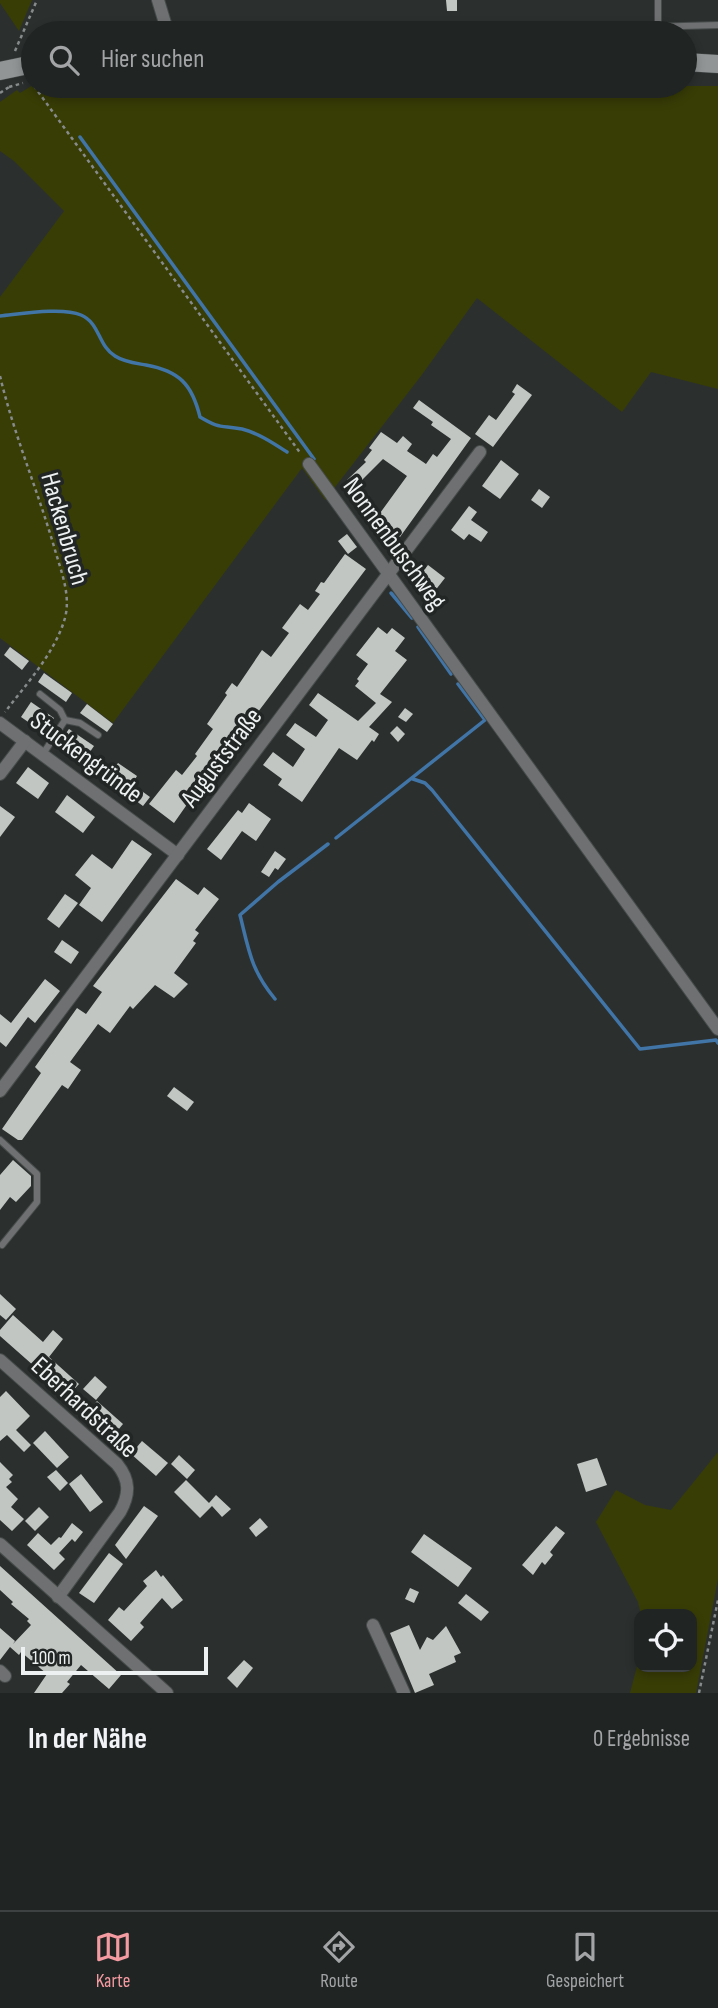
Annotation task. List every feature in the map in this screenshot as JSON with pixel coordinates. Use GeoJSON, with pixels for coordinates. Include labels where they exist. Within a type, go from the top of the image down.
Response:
{"type":"FeatureCollection","features":[{"type":"Feature","properties":{"kind":"main road"},"geometry":{"type":"LineString","coordinates":[[697,63],[718,64]]}},
{"type":"Feature","properties":{"kind":"street"},"geometry":{"type":"LineString","coordinates":[[159,0],[165,21]]}},
{"type":"Feature","properties":{"kind":"street","name":"Auguststraße"},"geometry":{"type":"LineString","coordinates":[[0,1091],[480,452]]}},
{"type":"Feature","properties":{"kind":"street","name":"Nonnenbuschweg"},"geometry":{"type":"LineString","coordinates":[[309,464],[718,1029]]}},
{"type":"Feature","properties":{"kind":"street","name":"Stuckengründe"},"geometry":{"type":"LineString","coordinates":[[0,721],[178,855]]}},
{"type":"Feature","properties":{"kind":"street"},"geometry":{"type":"LineString","coordinates":[[0,774],[25,741]]}},
{"type":"Feature","properties":{"kind":"street","name":"Eberhardstraße"},"geometry":{"type":"LineString","coordinates":[[0,1360],[117,1464],[126,1476],[127,1500],[124,1506],[58,1597]]}},
{"type":"Feature","properties":{"kind":"street"},"geometry":{"type":"LineString","coordinates":[[0,1544],[167,1693]]}},
{"type":"Feature","properties":{"kind":"street"},"geometry":{"type":"LineString","coordinates":[[373,1625],[404,1693]]}},
{"type":"Feature","properties":{"kind":"lane"},"geometry":{"type":"LineString","coordinates":[[658,0],[658,21]]}},
{"type":"Feature","properties":{"kind":"lane"},"geometry":{"type":"LineString","coordinates":[[697,26],[718,25]]}},
{"type":"Feature","properties":{"kind":"lane"},"geometry":{"type":"LineString","coordinates":[[40,694],[60,710],[65,720]]}},
{"type":"Feature","properties":{"kind":"lane"},"geometry":{"type":"LineString","coordinates":[[65,720],[80,723],[98,735]]}},
{"type":"Feature","properties":{"kind":"lane"},"geometry":{"type":"LineString","coordinates":[[43,754],[65,720]]}},
{"type":"Feature","properties":{"kind":"lane"},"geometry":{"type":"LineString","coordinates":[[0,1140],[37,1174],[37,1202],[2,1245]]}},
{"type":"Feature","properties":{"kind":"path"},"geometry":{"type":"LineString","coordinates":[[28,21],[37,0]]}},
{"type":"Feature","properties":{"kind":"path"},"geometry":{"type":"LineString","coordinates":[[0,93],[21,38]]}},
{"type":"Feature","properties":{"kind":"path","name":"Nonnenbuschweg"},"geometry":{"type":"LineString","coordinates":[[42,98],[309,464]]}},
{"type":"Feature","properties":{"kind":"path","name":"Hackenbruch"},"geometry":{"type":"LineString","coordinates":[[0,376],[8,409],[66,589],[65,616],[54,645],[0,721]]}},
{"type":"Feature","properties":{"kind":"path"},"geometry":{"type":"LineString","coordinates":[[699,1693],[718,1600]]}},
{"type":"Feature","properties":{"kind":"green space"},"geometry":{"type":"Polygon","coordinates":[[[0,0],[32,0],[19,31],[0,0]]]}},
{"type":"Feature","properties":{"kind":"green space"},"geometry":{"type":"Polygon","coordinates":[[[697,86],[718,86],[718,389],[651,372],[622,412],[477,298],[421,376],[325,500],[302,468],[113,723],[0,638],[0,297],[64,211],[14,161],[0,151],[0,102],[17,90],[21,98],[697,98],[697,86]]]}},
{"type":"Feature","properties":{"kind":"green space"},"geometry":{"type":"Polygon","coordinates":[[[718,1452],[718,1579],[696,1693],[630,1693],[636,1672],[697,1672],[697,1609],[640,1609],[596,1522],[616,1490],[645,1505],[671,1510],[718,1452]]]}},
{"type":"Feature","properties":{"kind":"building"},"geometry":{"type":"Polygon","coordinates":[[[446,0],[457,0],[457,11],[447,11],[446,0]]]}},
{"type":"Feature","properties":{"kind":"building"},"geometry":{"type":"Polygon","coordinates":[[[517,384],[532,395],[493,447],[475,434],[489,415],[496,420],[515,394],[512,392],[517,384]]]}},
{"type":"Feature","properties":{"kind":"building"},"geometry":{"type":"Polygon","coordinates":[[[419,400],[471,438],[400,537],[375,520],[407,476],[383,459],[354,488],[347,480],[366,462],[364,460],[372,450],[369,448],[381,432],[397,443],[403,436],[412,444],[407,451],[426,464],[433,454],[437,457],[451,439],[413,408],[419,400]]]}},
{"type":"Feature","properties":{"kind":"building"},"geometry":{"type":"Polygon","coordinates":[[[501,460],[519,474],[500,499],[482,486],[501,460]]]}},
{"type":"Feature","properties":{"kind":"building"},"geometry":{"type":"Polygon","coordinates":[[[539,489],[550,497],[542,508],[531,500],[539,489]]]}},
{"type":"Feature","properties":{"kind":"building"},"geometry":{"type":"Polygon","coordinates":[[[469,506],[477,512],[471,520],[488,532],[481,542],[469,534],[464,540],[451,530],[469,506]]]}},
{"type":"Feature","properties":{"kind":"building"},"geometry":{"type":"Polygon","coordinates":[[[347,534],[357,547],[348,554],[338,541],[347,534]]]}},
{"type":"Feature","properties":{"kind":"building"},"geometry":{"type":"Polygon","coordinates":[[[345,554],[366,569],[218,765],[216,763],[174,823],[149,804],[176,770],[182,775],[197,756],[195,754],[213,729],[207,724],[232,683],[237,687],[262,650],[271,657],[289,633],[282,628],[300,604],[308,610],[320,594],[315,591],[345,554]]]}},
{"type":"Feature","properties":{"kind":"building"},"geometry":{"type":"Polygon","coordinates":[[[428,565],[445,578],[434,592],[417,579],[428,565]]]}},
{"type":"Feature","properties":{"kind":"building"},"geometry":{"type":"Polygon","coordinates":[[[378,627],[387,634],[392,628],[405,638],[395,651],[407,660],[380,694],[392,702],[369,727],[379,734],[357,760],[339,748],[302,802],[278,785],[282,779],[263,765],[273,752],[293,767],[305,749],[286,735],[295,723],[316,737],[328,720],[309,705],[318,693],[358,721],[376,703],[355,686],[368,664],[356,655],[378,627]]]}},
{"type":"Feature","properties":{"kind":"building"},"geometry":{"type":"Polygon","coordinates":[[[10,647],[29,661],[22,670],[4,655],[10,647]]]}},
{"type":"Feature","properties":{"kind":"building"},"geometry":{"type":"Polygon","coordinates":[[[44,673],[72,693],[66,702],[38,682],[44,673]]]}},
{"type":"Feature","properties":{"kind":"building"},"geometry":{"type":"Polygon","coordinates":[[[31,702],[54,718],[44,733],[21,717],[31,702]]]}},
{"type":"Feature","properties":{"kind":"building"},"geometry":{"type":"Polygon","coordinates":[[[87,704],[113,724],[107,732],[80,713],[87,704]]]}},
{"type":"Feature","properties":{"kind":"building"},"geometry":{"type":"Polygon","coordinates":[[[405,708],[413,714],[406,722],[398,717],[405,708]]]}},
{"type":"Feature","properties":{"kind":"building"},"geometry":{"type":"Polygon","coordinates":[[[397,726],[405,734],[398,742],[390,733],[397,726]]]}},
{"type":"Feature","properties":{"kind":"building"},"geometry":{"type":"Polygon","coordinates":[[[69,729],[94,746],[83,762],[58,744],[69,729]]]}},
{"type":"Feature","properties":{"kind":"building"},"geometry":{"type":"Polygon","coordinates":[[[118,763],[137,776],[132,784],[150,797],[143,806],[106,779],[118,763]]]}},
{"type":"Feature","properties":{"kind":"building"},"geometry":{"type":"Polygon","coordinates":[[[28,767],[49,783],[38,799],[16,783],[28,767]]]}},
{"type":"Feature","properties":{"kind":"building"},"geometry":{"type":"Polygon","coordinates":[[[67,795],[95,817],[83,833],[55,812],[67,795]]]}},
{"type":"Feature","properties":{"kind":"building"},"geometry":{"type":"Polygon","coordinates":[[[249,803],[271,819],[256,841],[242,831],[221,860],[207,849],[238,810],[242,813],[249,803]]]}},
{"type":"Feature","properties":{"kind":"building"},"geometry":{"type":"Polygon","coordinates":[[[0,806],[15,817],[0,837],[0,806]]]}},
{"type":"Feature","properties":{"kind":"building"},"geometry":{"type":"Polygon","coordinates":[[[132,840],[152,854],[102,922],[79,905],[91,888],[75,875],[92,854],[112,869],[132,840]]]}},
{"type":"Feature","properties":{"kind":"building"},"geometry":{"type":"Polygon","coordinates":[[[275,851],[286,859],[269,877],[261,872],[275,851]]]}},
{"type":"Feature","properties":{"kind":"building"},"geometry":{"type":"Polygon","coordinates":[[[176,879],[198,895],[204,887],[219,899],[195,930],[199,933],[193,941],[196,943],[174,973],[188,984],[174,998],[155,985],[133,1009],[130,1006],[110,1033],[98,1024],[70,1062],[81,1070],[68,1089],[62,1085],[22,1140],[18,1140],[2,1129],[41,1073],[35,1067],[77,1008],[86,1014],[102,992],[93,986],[176,879]]]}},
{"type":"Feature","properties":{"kind":"building"},"geometry":{"type":"Polygon","coordinates":[[[65,894],[78,903],[59,928],[47,919],[65,894]]]}},
{"type":"Feature","properties":{"kind":"building"},"geometry":{"type":"Polygon","coordinates":[[[62,940],[79,952],[71,964],[54,952],[62,940]]]}},
{"type":"Feature","properties":{"kind":"building"},"geometry":{"type":"Polygon","coordinates":[[[45,979],[60,991],[35,1023],[28,1017],[6,1047],[0,1042],[0,1014],[11,1023],[45,979]]]}},
{"type":"Feature","properties":{"kind":"building"},"geometry":{"type":"Polygon","coordinates":[[[174,1087],[194,1102],[187,1111],[167,1096],[174,1087]]]}},
{"type":"Feature","properties":{"kind":"building"},"geometry":{"type":"Polygon","coordinates":[[[13,1160],[31,1176],[31,1186],[16,1202],[10,1197],[0,1210],[0,1175],[13,1160]]]}},
{"type":"Feature","properties":{"kind":"building"},"geometry":{"type":"Polygon","coordinates":[[[0,1294],[16,1309],[6,1320],[0,1315],[0,1294]]]}},
{"type":"Feature","properties":{"kind":"building"},"geometry":{"type":"Polygon","coordinates":[[[13,1315],[43,1342],[53,1330],[63,1339],[49,1357],[79,1384],[68,1396],[0,1336],[0,1330],[13,1315]]]}},
{"type":"Feature","properties":{"kind":"building"},"geometry":{"type":"Polygon","coordinates":[[[95,1376],[107,1387],[96,1400],[83,1389],[95,1376]]]}},
{"type":"Feature","properties":{"kind":"building"},"geometry":{"type":"Polygon","coordinates":[[[6,1391],[30,1416],[16,1430],[31,1445],[24,1452],[7,1435],[0,1441],[0,1397],[6,1391]]]}},
{"type":"Feature","properties":{"kind":"building"},"geometry":{"type":"Polygon","coordinates":[[[97,1401],[123,1424],[113,1436],[87,1413],[97,1401]]]}},
{"type":"Feature","properties":{"kind":"building"},"geometry":{"type":"Polygon","coordinates":[[[45,1431],[69,1457],[57,1468],[33,1443],[45,1431]]]}},
{"type":"Feature","properties":{"kind":"building"},"geometry":{"type":"Polygon","coordinates":[[[142,1441],[168,1463],[156,1476],[131,1454],[142,1441]]]}},
{"type":"Feature","properties":{"kind":"building"},"geometry":{"type":"Polygon","coordinates":[[[179,1455],[195,1470],[187,1479],[171,1464],[179,1455]]]}},
{"type":"Feature","properties":{"kind":"building"},"geometry":{"type":"Polygon","coordinates":[[[597,1458],[607,1485],[586,1492],[577,1464],[597,1458]]]}},
{"type":"Feature","properties":{"kind":"building"},"geometry":{"type":"Polygon","coordinates":[[[0,1462],[13,1475],[9,1479],[12,1482],[6,1487],[18,1499],[11,1507],[24,1519],[12,1531],[0,1520],[0,1462]]]}},
{"type":"Feature","properties":{"kind":"building"},"geometry":{"type":"Polygon","coordinates":[[[56,1470],[68,1483],[60,1491],[47,1477],[56,1470]]]}},
{"type":"Feature","properties":{"kind":"building"},"geometry":{"type":"Polygon","coordinates":[[[81,1474],[103,1502],[90,1512],[69,1484],[81,1474]]]}},
{"type":"Feature","properties":{"kind":"building"},"geometry":{"type":"Polygon","coordinates":[[[186,1480],[209,1503],[216,1495],[231,1509],[222,1517],[212,1506],[200,1518],[174,1492],[186,1480]]]}},
{"type":"Feature","properties":{"kind":"building"},"geometry":{"type":"Polygon","coordinates":[[[144,1506],[158,1516],[126,1559],[115,1545],[144,1506]]]}},
{"type":"Feature","properties":{"kind":"building"},"geometry":{"type":"Polygon","coordinates":[[[39,1507],[49,1517],[35,1531],[25,1521],[39,1507]]]}},
{"type":"Feature","properties":{"kind":"building"},"geometry":{"type":"Polygon","coordinates":[[[260,1518],[268,1527],[256,1537],[249,1528],[260,1518]]]}},
{"type":"Feature","properties":{"kind":"building"},"geometry":{"type":"Polygon","coordinates":[[[72,1523],[83,1532],[75,1542],[72,1539],[59,1553],[65,1559],[54,1570],[27,1545],[38,1533],[51,1545],[61,1538],[72,1523]]]}},
{"type":"Feature","properties":{"kind":"building"},"geometry":{"type":"Polygon","coordinates":[[[556,1526],[565,1533],[550,1552],[553,1555],[545,1565],[542,1562],[533,1575],[522,1565],[556,1526]]]}},
{"type":"Feature","properties":{"kind":"building"},"geometry":{"type":"Polygon","coordinates":[[[424,1534],[472,1568],[458,1587],[411,1552],[424,1534]]]}},
{"type":"Feature","properties":{"kind":"building"},"geometry":{"type":"Polygon","coordinates":[[[109,1553],[123,1564],[94,1603],[79,1593],[109,1553]]]}},
{"type":"Feature","properties":{"kind":"building"},"geometry":{"type":"Polygon","coordinates":[[[0,1566],[121,1675],[109,1689],[81,1665],[62,1693],[34,1693],[47,1674],[21,1652],[19,1655],[10,1647],[0,1660],[0,1628],[15,1641],[13,1644],[31,1625],[27,1621],[29,1619],[11,1604],[13,1602],[0,1590],[0,1566]]]}},
{"type":"Feature","properties":{"kind":"building"},"geometry":{"type":"Polygon","coordinates":[[[156,1570],[183,1600],[172,1609],[162,1598],[140,1623],[144,1627],[131,1641],[108,1620],[119,1607],[124,1611],[147,1586],[143,1581],[156,1570]]]}},
{"type":"Feature","properties":{"kind":"building"},"geometry":{"type":"Polygon","coordinates":[[[410,1588],[419,1592],[414,1603],[405,1599],[410,1588]]]}},
{"type":"Feature","properties":{"kind":"building"},"geometry":{"type":"Polygon","coordinates":[[[466,1594],[489,1612],[481,1621],[458,1603],[466,1594]]]}},
{"type":"Feature","properties":{"kind":"building"},"geometry":{"type":"Polygon","coordinates":[[[409,1625],[420,1650],[427,1637],[433,1640],[446,1626],[461,1653],[454,1656],[456,1662],[429,1674],[434,1685],[415,1693],[390,1633],[409,1625]]]}},
{"type":"Feature","properties":{"kind":"building"},"geometry":{"type":"Polygon","coordinates":[[[244,1660],[253,1668],[237,1688],[227,1678],[244,1660]]]}},
{"type":"Feature","properties":{"kind":"waterway"},"geometry":{"type":"LineString","coordinates":[[80,137],[314,459]]}},
{"type":"Feature","properties":{"kind":"waterway"},"geometry":{"type":"LineString","coordinates":[[0,316],[53,311],[81,315],[92,323],[109,352],[115,356],[175,375],[193,396],[200,417],[216,425],[254,433],[287,452]]}},
{"type":"Feature","properties":{"kind":"waterway"},"geometry":{"type":"LineString","coordinates":[[391,593],[412,618]]}},
{"type":"Feature","properties":{"kind":"waterway"},"geometry":{"type":"LineString","coordinates":[[418,627],[451,674]]}},
{"type":"Feature","properties":{"kind":"waterway"},"geometry":{"type":"LineString","coordinates":[[336,838],[485,720],[458,684]]}},
{"type":"Feature","properties":{"kind":"waterway"},"geometry":{"type":"LineString","coordinates":[[413,779],[425,783],[432,790],[640,1049],[716,1040],[718,1043]]}},
{"type":"Feature","properties":{"kind":"waterway"},"geometry":{"type":"LineString","coordinates":[[275,999],[256,969],[240,915],[328,844]]}}]}
